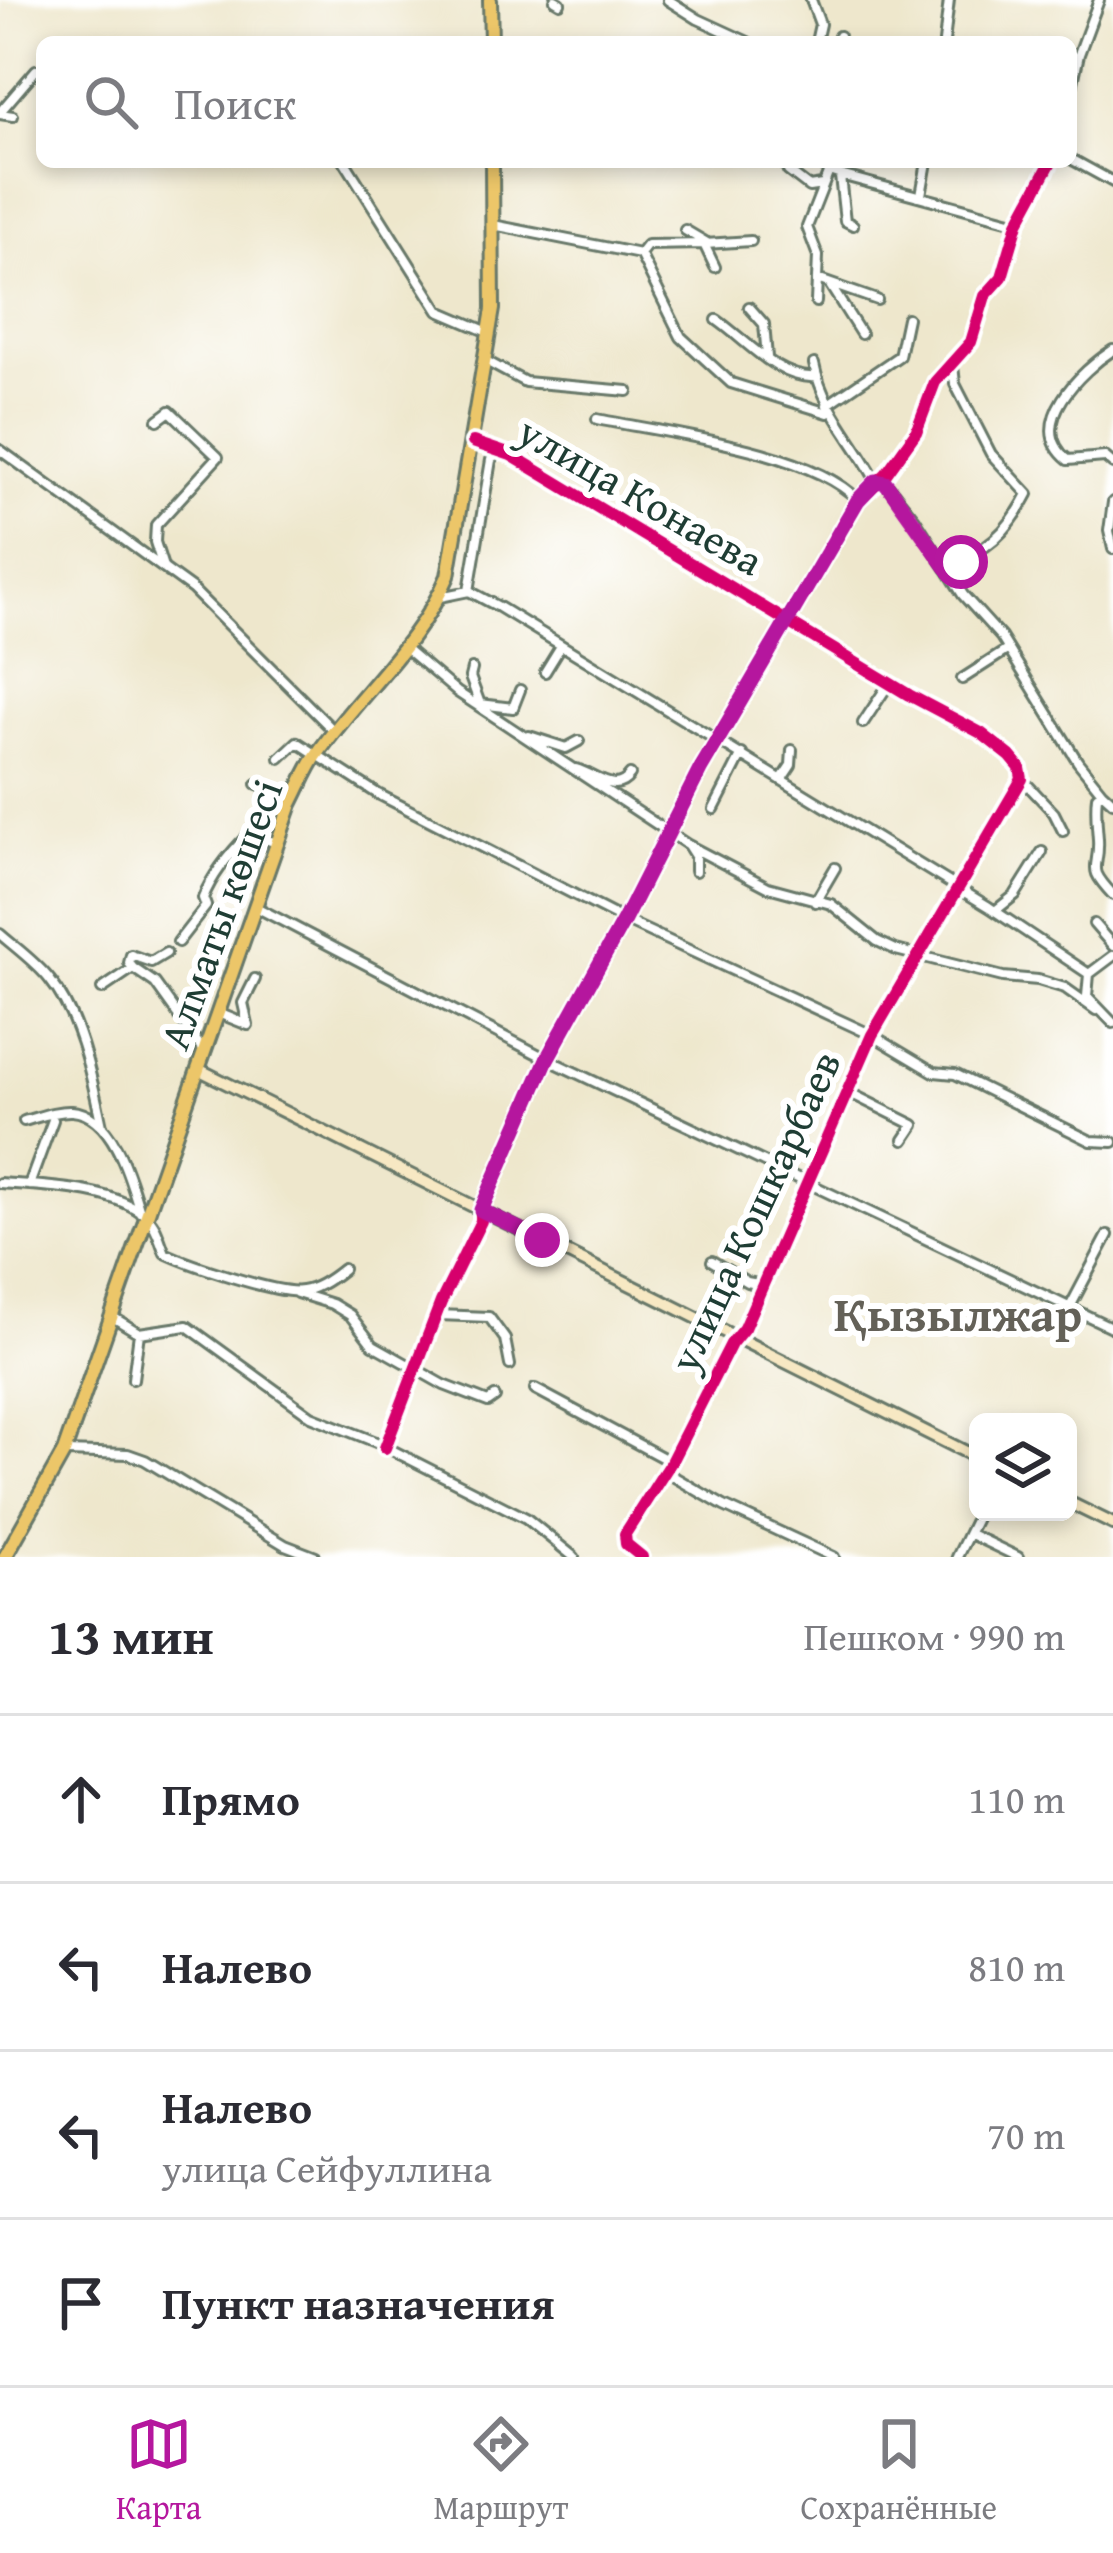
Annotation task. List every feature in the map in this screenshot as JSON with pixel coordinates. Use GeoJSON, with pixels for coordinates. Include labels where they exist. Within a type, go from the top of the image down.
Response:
{"type":"FeatureCollection","features":[{"type":"Feature","properties":{"kind":"main road"},"geometry":{"type":"LineString","coordinates":[[490,0],[491,36]]}},
{"type":"Feature","properties":{"kind":"main road","name":"Алматы көшесі"},"geometry":{"type":"LineString","coordinates":[[5,1557],[64,1452],[143,1215],[295,796],[316,756],[439,598],[456,545],[486,361],[493,168]]}},
{"type":"Feature","properties":{"kind":"street"},"geometry":{"type":"LineString","coordinates":[[668,0],[726,36]]}},
{"type":"Feature","properties":{"kind":"street"},"geometry":{"type":"LineString","coordinates":[[812,0],[820,24],[817,36]]}},
{"type":"Feature","properties":{"kind":"street"},"geometry":{"type":"LineString","coordinates":[[945,36],[949,0]]}},
{"type":"Feature","properties":{"kind":"street"},"geometry":{"type":"LineString","coordinates":[[1077,64],[1099,0]]}},
{"type":"Feature","properties":{"kind":"street"},"geometry":{"type":"LineString","coordinates":[[13,116],[0,113],[36,70]]}},
{"type":"Feature","properties":{"kind":"street"},"geometry":{"type":"LineString","coordinates":[[1077,162],[1113,182]]}},
{"type":"Feature","properties":{"kind":"street"},"geometry":{"type":"LineString","coordinates":[[349,168],[439,311],[489,332]]}},
{"type":"Feature","properties":{"kind":"street"},"geometry":{"type":"LineString","coordinates":[[787,168],[809,187],[824,184]]}},
{"type":"Feature","properties":{"kind":"street"},"geometry":{"type":"LineString","coordinates":[[826,168],[1018,223]]}},
{"type":"Feature","properties":{"kind":"street"},"geometry":{"type":"LineString","coordinates":[[921,195],[926,168]]}},
{"type":"Feature","properties":{"kind":"street"},"geometry":{"type":"LineString","coordinates":[[386,1448],[399,1406],[547,1059],[718,739],[858,500],[886,474],[916,432],[934,382],[971,342],[985,296],[1002,277],[1018,223],[1048,168]]}},
{"type":"Feature","properties":{"kind":"street"},"geometry":{"type":"LineString","coordinates":[[816,302],[815,242],[807,227],[829,171]]}},
{"type":"Feature","properties":{"kind":"street"},"geometry":{"type":"LineString","coordinates":[[839,174],[845,221],[853,225]]}},
{"type":"Feature","properties":{"kind":"street"},"geometry":{"type":"LineString","coordinates":[[493,230],[640,254]]}},
{"type":"Feature","properties":{"kind":"street"},"geometry":{"type":"LineString","coordinates":[[685,230],[706,244],[715,267]]}},
{"type":"Feature","properties":{"kind":"street"},"geometry":{"type":"LineString","coordinates":[[640,254],[647,245],[752,241]]}},
{"type":"Feature","properties":{"kind":"street"},"geometry":{"type":"LineString","coordinates":[[640,254],[681,337],[731,383],[828,409]]}},
{"type":"Feature","properties":{"kind":"street"},"geometry":{"type":"LineString","coordinates":[[818,279],[877,300]]}},
{"type":"Feature","properties":{"kind":"street"},"geometry":{"type":"LineString","coordinates":[[829,284],[861,334]]}},
{"type":"Feature","properties":{"kind":"street"},"geometry":{"type":"LineString","coordinates":[[749,307],[764,324],[767,358]]}},
{"type":"Feature","properties":{"kind":"street"},"geometry":{"type":"LineString","coordinates":[[828,409],[899,356],[907,319]]}},
{"type":"Feature","properties":{"kind":"street"},"geometry":{"type":"LineString","coordinates":[[717,320],[800,378],[816,377]]}},
{"type":"Feature","properties":{"kind":"street"},"geometry":{"type":"LineString","coordinates":[[1113,350],[1064,394],[1053,432],[1054,444],[1069,460],[1105,457],[1113,464]]}},
{"type":"Feature","properties":{"kind":"street"},"geometry":{"type":"LineString","coordinates":[[486,361],[525,382],[551,388],[628,391]]}},
{"type":"Feature","properties":{"kind":"street"},"geometry":{"type":"LineString","coordinates":[[814,364],[828,409],[876,481],[886,483],[963,596],[1001,638],[1078,762],[1113,802]]}},
{"type":"Feature","properties":{"kind":"street"},"geometry":{"type":"LineString","coordinates":[[946,567],[982,552],[1007,531],[1028,494],[991,454],[956,384],[953,364]]}},
{"type":"Feature","properties":{"kind":"street"},"geometry":{"type":"LineString","coordinates":[[158,420],[170,411],[218,457],[156,525],[155,542],[163,568]]}},
{"type":"Feature","properties":{"kind":"street"},"geometry":{"type":"LineString","coordinates":[[597,419],[782,458],[817,473],[858,500]]}},
{"type":"Feature","properties":{"kind":"street","name":"улица Конаева"},"geometry":{"type":"LineString","coordinates":[[473,442],[502,450],[981,734],[1010,756],[1063,831]]}},
{"type":"Feature","properties":{"kind":"street"},"geometry":{"type":"LineString","coordinates":[[0,450],[192,589],[335,732]]}},
{"type":"Feature","properties":{"kind":"street"},"geometry":{"type":"LineString","coordinates":[[469,591],[491,460],[502,450]]}},
{"type":"Feature","properties":{"kind":"street"},"geometry":{"type":"LineString","coordinates":[[1113,502],[1108,532],[1113,549]]}},
{"type":"Feature","properties":{"kind":"street"},"geometry":{"type":"LineString","coordinates":[[439,598],[469,591],[718,739],[1089,974]]}},
{"type":"Feature","properties":{"kind":"street"},"geometry":{"type":"LineString","coordinates":[[544,672],[561,646]]}},
{"type":"Feature","properties":{"kind":"street"},"geometry":{"type":"LineString","coordinates":[[404,647],[457,692],[688,845],[757,882],[831,904],[877,941],[919,957],[1076,992],[1089,974],[1113,956]]}},
{"type":"Feature","properties":{"kind":"street"},"geometry":{"type":"LineString","coordinates":[[962,679],[1007,650]]}},
{"type":"Feature","properties":{"kind":"street"},"geometry":{"type":"LineString","coordinates":[[472,669],[470,677],[480,704]]}},
{"type":"Feature","properties":{"kind":"street"},"geometry":{"type":"LineString","coordinates":[[863,723],[890,682]]}},
{"type":"Feature","properties":{"kind":"street"},"geometry":{"type":"LineString","coordinates":[[480,704],[513,708],[520,690]]}},
{"type":"Feature","properties":{"kind":"street"},"geometry":{"type":"LineString","coordinates":[[517,730],[566,748],[579,741]]}},
{"type":"Feature","properties":{"kind":"street"},"geometry":{"type":"LineString","coordinates":[[280,758],[297,742],[378,794],[624,920],[872,1034],[934,1072],[955,1074],[1091,1141],[1113,1142]]}},
{"type":"Feature","properties":{"kind":"street"},"geometry":{"type":"LineString","coordinates":[[781,780],[791,765],[792,750]]}},
{"type":"Feature","properties":{"kind":"street"},"geometry":{"type":"LineString","coordinates":[[714,808],[742,754]]}},
{"type":"Feature","properties":{"kind":"street"},"geometry":{"type":"LineString","coordinates":[[568,767],[616,786],[630,776]]}},
{"type":"Feature","properties":{"kind":"street"},"geometry":{"type":"LineString","coordinates":[[957,889],[1022,779]]}},
{"type":"Feature","properties":{"kind":"street"},"geometry":{"type":"LineString","coordinates":[[257,784],[295,796]]}},
{"type":"Feature","properties":{"kind":"street"},"geometry":{"type":"LineString","coordinates":[[1102,792],[1097,796],[1099,845],[1093,862],[1097,878],[1113,895]]}},
{"type":"Feature","properties":{"kind":"street"},"geometry":{"type":"LineString","coordinates":[[178,942],[206,906],[203,898],[209,884],[236,847],[249,834],[277,842]]}},
{"type":"Feature","properties":{"kind":"street"},"geometry":{"type":"LineString","coordinates":[[688,845],[695,856],[695,871]]}},
{"type":"Feature","properties":{"kind":"street"},"geometry":{"type":"LineString","coordinates":[[995,911],[1015,895],[1042,852]]}},
{"type":"Feature","properties":{"kind":"street"},"geometry":{"type":"LineString","coordinates":[[815,902],[835,868]]}},
{"type":"Feature","properties":{"kind":"street","name":"улица Кошкарбаев"},"geometry":{"type":"LineString","coordinates":[[641,1557],[626,1544],[625,1534],[738,1337],[872,1034],[957,889]]}},
{"type":"Feature","properties":{"kind":"street"},"geometry":{"type":"LineString","coordinates":[[254,906],[547,1059],[1113,1328]]}},
{"type":"Feature","properties":{"kind":"street"},"geometry":{"type":"LineString","coordinates":[[1094,924],[1113,946]]}},
{"type":"Feature","properties":{"kind":"street"},"geometry":{"type":"LineString","coordinates":[[0,934],[51,980],[62,1000],[102,1126],[165,1253],[194,1267],[332,1304],[350,1315],[373,1345],[488,1402],[495,1397]]}},
{"type":"Feature","properties":{"kind":"street"},"geometry":{"type":"LineString","coordinates":[[123,946],[130,955],[151,962],[166,953]]}},
{"type":"Feature","properties":{"kind":"street"},"geometry":{"type":"LineString","coordinates":[[130,955],[128,963],[155,983],[204,1051]]}},
{"type":"Feature","properties":{"kind":"street"},"geometry":{"type":"LineString","coordinates":[[102,989],[133,968]]}},
{"type":"Feature","properties":{"kind":"street"},"geometry":{"type":"LineString","coordinates":[[217,1012],[248,1024],[243,1003],[255,979]]}},
{"type":"Feature","properties":{"kind":"street"},"geometry":{"type":"LineString","coordinates":[[1085,985],[1096,1010]]}},
{"type":"Feature","properties":{"kind":"street"},"geometry":{"type":"LineString","coordinates":[[1068,991],[1113,1023]]}},
{"type":"Feature","properties":{"kind":"street"},"geometry":{"type":"LineString","coordinates":[[198,1069],[969,1453]]}},
{"type":"Feature","properties":{"kind":"street"},"geometry":{"type":"LineString","coordinates":[[193,1085],[209,1078],[233,1084]]}},
{"type":"Feature","properties":{"kind":"street"},"geometry":{"type":"LineString","coordinates":[[848,1092],[914,1125],[904,1140]]}},
{"type":"Feature","properties":{"kind":"street"},"geometry":{"type":"LineString","coordinates":[[24,1121],[75,1111],[88,1114],[102,1126]]}},
{"type":"Feature","properties":{"kind":"street"},"geometry":{"type":"LineString","coordinates":[[29,1185],[53,1120]]}},
{"type":"Feature","properties":{"kind":"street"},"geometry":{"type":"LineString","coordinates":[[0,1183],[85,1192],[143,1215]]}},
{"type":"Feature","properties":{"kind":"street"},"geometry":{"type":"LineString","coordinates":[[1070,1306],[1108,1235]]}},
{"type":"Feature","properties":{"kind":"street"},"geometry":{"type":"LineString","coordinates":[[712,1262],[747,1282],[763,1285]]}},
{"type":"Feature","properties":{"kind":"street"},"geometry":{"type":"LineString","coordinates":[[295,1292],[317,1287],[343,1269]]}},
{"type":"Feature","properties":{"kind":"street"},"geometry":{"type":"LineString","coordinates":[[438,1315],[489,1317],[505,1340],[510,1365]]}},
{"type":"Feature","properties":{"kind":"street"},"geometry":{"type":"LineString","coordinates":[[111,1316],[139,1333],[187,1326],[311,1416],[526,1518],[574,1557]]}},
{"type":"Feature","properties":{"kind":"street"},"geometry":{"type":"LineString","coordinates":[[133,1379],[139,1333]]}},
{"type":"Feature","properties":{"kind":"street"},"geometry":{"type":"LineString","coordinates":[[535,1390],[667,1466],[724,1506],[835,1557]]}},
{"type":"Feature","properties":{"kind":"street"},"geometry":{"type":"LineString","coordinates":[[64,1452],[128,1454],[146,1460],[285,1545],[316,1557]]}},
{"type":"Feature","properties":{"kind":"street"},"geometry":{"type":"LineString","coordinates":[[1077,1506],[1113,1523]]}},
{"type":"Feature","properties":{"kind":"street"},"geometry":{"type":"LineString","coordinates":[[957,1557],[976,1521]]}},
{"type":"Feature","properties":{"kind":"street"},"geometry":{"type":"LineString","coordinates":[[970,1534],[1018,1557]]}},
{"type":"Feature","properties":{"kind":"cycle path"},"geometry":{"type":"LineString","coordinates":[[385,1448],[441,1302],[481,1221],[481,1210],[547,1059],[700,770],[858,500],[886,474],[916,432],[935,382],[971,342],[985,296],[1002,277],[1018,223],[1048,168]]}},
{"type":"Feature","properties":{"kind":"cycle path"},"geometry":{"type":"LineString","coordinates":[[473,442],[511,455],[909,695],[981,733],[1010,756],[1022,779],[872,1035],[744,1328],[731,1344],[671,1462],[625,1534],[626,1544],[642,1557]]}},
{"type":"Feature","properties":{"kind":"district","name":"Қызылжар"},"geometry":{"type":"Point","coordinates":[958,1313]}},
{"type":"Feature","properties":{"kind":"route"},"geometry":{"type":"LineString","coordinates":[[542,1240],[481,1210],[547,1059],[700,770],[858,500],[876,481],[886,483],[946,567],[961,562]]}}]}
